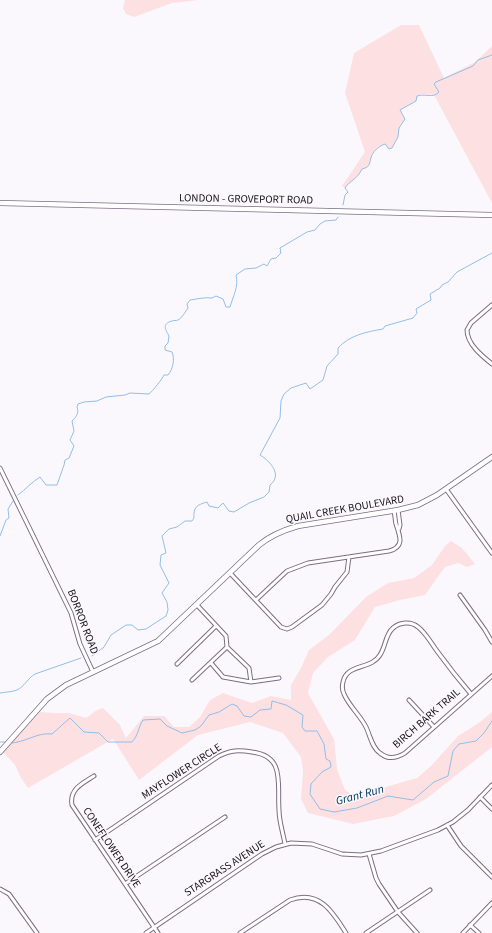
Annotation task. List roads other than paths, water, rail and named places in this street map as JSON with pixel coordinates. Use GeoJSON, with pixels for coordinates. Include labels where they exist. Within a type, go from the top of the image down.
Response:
{"type":"FeatureCollection","features":[{"type":"Feature","properties":{"kind":"street","name":"LONDON - GROVEPORT ROAD"},"geometry":{"type":"LineString","coordinates":[[0,203],[492,215]]}},
{"type":"Feature","properties":{"kind":"street"},"geometry":{"type":"LineString","coordinates":[[492,305],[471,323],[467,330],[468,338],[472,345],[492,364]]}},
{"type":"Feature","properties":{"kind":"street","name":"QUAIL CREEK BOULEVARD"},"geometry":{"type":"LineString","coordinates":[[92,672],[158,641],[265,540],[286,529],[396,510],[425,502],[446,490],[492,457]]}},
{"type":"Feature","properties":{"kind":"street","name":"BORROR ROAD"},"geometry":{"type":"LineString","coordinates":[[0,468],[71,613],[80,644],[92,672],[66,684],[53,694],[0,752]]}},
{"type":"Feature","properties":{"kind":"street"},"geometry":{"type":"LineString","coordinates":[[446,490],[492,553]]}},
{"type":"Feature","properties":{"kind":"street"},"geometry":{"type":"LineString","coordinates":[[256,600],[292,568],[308,563],[394,550],[400,543],[396,525],[396,510]]}},
{"type":"Feature","properties":{"kind":"street"},"geometry":{"type":"LineString","coordinates":[[230,573],[281,627],[287,629],[322,605],[347,572],[349,557]]}},
{"type":"Feature","properties":{"kind":"street"},"geometry":{"type":"LineString","coordinates":[[460,595],[492,642]]}},
{"type":"Feature","properties":{"kind":"street"},"geometry":{"type":"LineString","coordinates":[[197,605],[226,636],[228,647],[249,668],[251,682]]}},
{"type":"Feature","properties":{"kind":"street","name":"BIRCH BARK TRAIL"},"geometry":{"type":"LineString","coordinates":[[471,694],[418,627],[408,623],[398,624],[390,631],[381,654],[377,659],[367,665],[349,672],[343,681],[343,691],[345,696],[362,719],[375,748],[386,757],[396,757],[405,753],[492,676]]}},
{"type":"Feature","properties":{"kind":"street"},"geometry":{"type":"LineString","coordinates":[[177,664],[216,626]]}},
{"type":"Feature","properties":{"kind":"street"},"geometry":{"type":"LineString","coordinates":[[192,680],[228,647]]}},
{"type":"Feature","properties":{"kind":"street"},"geometry":{"type":"LineString","coordinates":[[211,663],[223,677],[251,682],[279,678]]}},
{"type":"Feature","properties":{"kind":"street"},"geometry":{"type":"LineString","coordinates":[[409,700],[434,727]]}},
{"type":"Feature","properties":{"kind":"street","name":"MAYFLOWER CIRCLE"},"geometry":{"type":"LineString","coordinates":[[95,840],[219,756],[238,750],[257,752],[271,759],[276,766],[278,778],[279,812],[285,844]]}},
{"type":"Feature","properties":{"kind":"street","name":"CONEFLOWER DRIVE"},"geometry":{"type":"LineString","coordinates":[[94,776],[74,790],[71,797],[73,808],[158,933]]}},
{"type":"Feature","properties":{"kind":"street","name":"STARGRASS AVENUE"},"geometry":{"type":"LineString","coordinates":[[146,933],[262,854],[285,844],[312,844],[342,854],[369,854],[447,826],[460,817],[492,785]]}},
{"type":"Feature","properties":{"kind":"street"},"geometry":{"type":"LineString","coordinates":[[480,797],[492,809]]}},
{"type":"Feature","properties":{"kind":"street"},"geometry":{"type":"LineString","coordinates":[[125,884],[225,818]]}},
{"type":"Feature","properties":{"kind":"street"},"geometry":{"type":"LineString","coordinates":[[447,826],[460,846],[492,877]]}},
{"type":"Feature","properties":{"kind":"street"},"geometry":{"type":"LineString","coordinates":[[369,854],[376,878],[398,912],[417,933]]}},
{"type":"Feature","properties":{"kind":"street"},"geometry":{"type":"LineString","coordinates":[[0,889],[9,894],[36,932],[30,933]]}},
{"type":"Feature","properties":{"kind":"street"},"geometry":{"type":"LineString","coordinates":[[366,933],[430,890]]}},
{"type":"Feature","properties":{"kind":"street"},"geometry":{"type":"LineString","coordinates":[[240,933],[290,900],[299,897],[310,898],[324,904],[333,912],[346,933]]}},
{"type":"Feature","properties":{"kind":"street"},"geometry":{"type":"LineString","coordinates":[[463,933],[492,903]]}},
{"type":"Feature","properties":{"kind":"street"},"geometry":{"type":"LineString","coordinates":[[470,925],[479,933]]}},
{"type":"Feature","properties":{"kind":"waterway"},"geometry":{"type":"LineString","coordinates":[[343,205],[345,195],[348,192],[345,188],[362,169],[369,165],[374,151],[385,144],[389,149],[392,148],[398,137],[399,128],[405,119],[400,110],[416,101],[417,96],[432,96],[437,94],[439,92],[434,84],[436,82],[473,66],[478,60],[492,55]]}},
{"type":"Feature","properties":{"kind":"waterway"},"geometry":{"type":"LineString","coordinates":[[18,495],[40,477],[46,485],[57,485],[65,460],[69,458],[74,446],[70,440],[74,431],[72,421],[77,414],[78,404],[130,393],[149,394],[164,375],[168,375],[170,373],[173,358],[172,352],[165,350],[169,336],[165,325],[181,318],[188,308],[187,304],[190,300],[212,298],[216,296],[223,299],[226,307],[230,307],[236,287],[236,275],[245,269],[256,268],[264,264],[267,266],[271,259],[276,258],[281,253],[280,248],[307,232],[315,230],[325,221],[336,220],[338,217]]}},
{"type":"Feature","properties":{"kind":"waterway"},"geometry":{"type":"LineString","coordinates":[[92,656],[104,647],[111,635],[126,625],[132,625],[138,630],[146,629],[166,616],[168,610],[167,602],[162,593],[169,583],[160,565],[161,555],[166,553],[162,536],[169,529],[177,527],[185,521],[192,521],[194,518],[194,511],[198,505],[207,502],[209,506],[218,508],[223,503],[229,511],[234,512],[249,503],[264,497],[269,492],[270,485],[274,481],[275,477],[274,468],[260,455],[280,418],[281,401],[284,394],[291,388],[306,383],[310,389],[323,380],[327,366],[338,354],[338,348],[348,340],[370,331],[383,329],[385,326],[413,318],[417,313],[416,309],[431,300],[430,294],[448,282],[457,272],[492,253]]}},
{"type":"Feature","properties":{"kind":"waterway"},"geometry":{"type":"LineString","coordinates":[[0,536],[6,520],[9,518],[8,509],[13,501]]}},
{"type":"Feature","properties":{"kind":"waterway"},"geometry":{"type":"LineString","coordinates":[[0,693],[17,690],[35,674],[81,658]]}},
{"type":"Feature","properties":{"kind":"waterway","name":"Grant Run"},"geometry":{"type":"LineString","coordinates":[[10,743],[15,743],[41,735],[52,734],[70,718],[84,732],[99,733],[108,742],[132,742],[143,720],[160,719],[167,726],[182,733],[195,730],[201,726],[209,715],[219,712],[232,704],[237,706],[244,716],[251,717],[260,710],[271,709],[272,701],[286,705],[303,715],[302,727],[305,731],[317,731],[324,744],[326,759],[330,761],[331,767],[322,772],[311,784],[310,794],[320,809],[334,812],[357,808],[388,796],[413,800],[434,782],[448,776],[453,751],[459,744],[476,741],[484,733],[492,721]]}},
{"type":"Feature","properties":{"kind":"waterway","name":"Grant Run"},"geometry":{"type":"LineString","coordinates":[[0,742],[7,742]]}}]}
